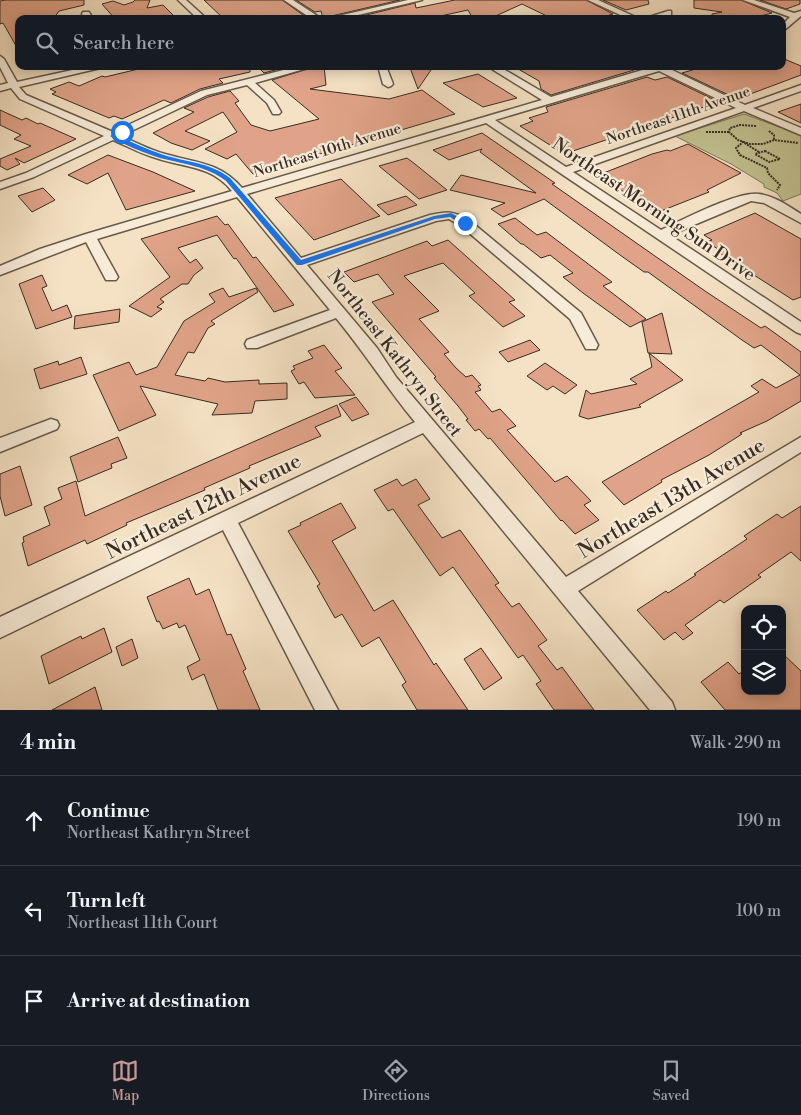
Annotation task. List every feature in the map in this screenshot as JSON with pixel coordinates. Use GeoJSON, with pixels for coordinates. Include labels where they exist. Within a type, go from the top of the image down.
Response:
{"type":"FeatureCollection","features":[{"type":"Feature","properties":{"kind":"street"},"geometry":{"type":"LineString","coordinates":[[182,0],[199,15]]}},
{"type":"Feature","properties":{"kind":"street"},"geometry":{"type":"LineString","coordinates":[[288,0],[312,15]]}},
{"type":"Feature","properties":{"kind":"street"},"geometry":{"type":"LineString","coordinates":[[348,15],[418,0]]}},
{"type":"Feature","properties":{"kind":"street"},"geometry":{"type":"LineString","coordinates":[[592,0],[627,15]]}},
{"type":"Feature","properties":{"kind":"street"},"geometry":{"type":"LineString","coordinates":[[747,0],[798,14],[786,26]]}},
{"type":"Feature","properties":{"kind":"street"},"geometry":{"type":"LineString","coordinates":[[661,15],[668,13]]}},
{"type":"Feature","properties":{"kind":"street","name":"Northeast Kathryn Street"},"geometry":{"type":"LineString","coordinates":[[0,59],[7,86],[23,97],[160,156],[212,169],[228,179],[372,352],[390,381],[664,710]]}},
{"type":"Feature","properties":{"kind":"street"},"geometry":{"type":"LineString","coordinates":[[7,86],[85,70]]}},
{"type":"Feature","properties":{"kind":"street"},"geometry":{"type":"LineString","coordinates":[[0,186],[30,176],[204,93],[294,70]]}},
{"type":"Feature","properties":{"kind":"street"},"geometry":{"type":"LineString","coordinates":[[383,70],[388,84]]}},
{"type":"Feature","properties":{"kind":"street"},"geometry":{"type":"LineString","coordinates":[[498,70],[549,100]]}},
{"type":"Feature","properties":{"kind":"street","name":"Northeast 10th Avenue"},"geometry":{"type":"LineString","coordinates":[[0,271],[45,252],[90,237],[653,70]]}},
{"type":"Feature","properties":{"kind":"street"},"geometry":{"type":"LineString","coordinates":[[669,70],[744,108],[801,132]]}},
{"type":"Feature","properties":{"kind":"street"},"geometry":{"type":"LineString","coordinates":[[248,81],[270,102],[276,112]]}},
{"type":"Feature","properties":{"kind":"street","name":"Northeast 11th Avenue"},"geometry":{"type":"LineString","coordinates":[[565,171],[801,88]]}},
{"type":"Feature","properties":{"kind":"street","name":"Northeast Morning Sun Drive"},"geometry":{"type":"LineString","coordinates":[[487,119],[801,329]]}},
{"type":"Feature","properties":{"kind":"street"},"geometry":{"type":"LineString","coordinates":[[660,235],[736,202],[755,197],[766,199],[801,220]]}},
{"type":"Feature","properties":{"kind":"street"},"geometry":{"type":"LineString","coordinates":[[299,263],[434,218],[451,215],[465,223],[576,316],[591,345]]}},
{"type":"Feature","properties":{"kind":"street"},"geometry":{"type":"LineString","coordinates":[[90,237],[111,277]]}},
{"type":"Feature","properties":{"kind":"street"},"geometry":{"type":"LineString","coordinates":[[252,344],[339,312]]}},
{"type":"Feature","properties":{"kind":"street","name":"Northeast 12th Avenue"},"geometry":{"type":"LineString","coordinates":[[0,628],[426,424]]}},
{"type":"Feature","properties":{"kind":"street"},"geometry":{"type":"LineString","coordinates":[[0,445],[51,425]]}},
{"type":"Feature","properties":{"kind":"street","name":"Northeast 13th Avenue"},"geometry":{"type":"LineString","coordinates":[[564,589],[801,444]]}},
{"type":"Feature","properties":{"kind":"street"},"geometry":{"type":"LineString","coordinates":[[227,520],[327,710]]}},
{"type":"Feature","properties":{"kind":"path"},"geometry":{"type":"LineString","coordinates":[[729,132],[732,127],[740,125],[762,128]]}},
{"type":"Feature","properties":{"kind":"path"},"geometry":{"type":"LineString","coordinates":[[767,130],[774,135],[774,140]]}},
{"type":"Feature","properties":{"kind":"path"},"geometry":{"type":"LineString","coordinates":[[702,131],[712,134],[729,132]]}},
{"type":"Feature","properties":{"kind":"path"},"geometry":{"type":"LineString","coordinates":[[729,132],[733,138],[759,152]]}},
{"type":"Feature","properties":{"kind":"path"},"geometry":{"type":"LineString","coordinates":[[777,190],[780,185],[768,174],[767,168],[737,153],[736,148],[743,142],[762,145],[774,140],[786,143],[801,143]]}},
{"type":"Feature","properties":{"kind":"path"},"geometry":{"type":"LineString","coordinates":[[765,151],[780,159],[769,162],[755,154],[759,152],[765,151]]}},
{"type":"Feature","properties":{"kind":"path"},"geometry":{"type":"LineString","coordinates":[[759,164],[766,160]]}},
{"type":"Feature","properties":{"kind":"shaded area"},"geometry":{"type":"Polygon","coordinates":[[[744,114],[801,135],[801,194],[783,201],[777,193],[764,187],[764,184],[731,164],[675,136],[744,114]]]}},
{"type":"Feature","properties":{"kind":"building"},"geometry":{"type":"Polygon","coordinates":[[[84,0],[84,5],[59,11],[56,15],[15,15],[15,44],[3,23],[0,24],[0,1],[84,0]]]}},
{"type":"Feature","properties":{"kind":"building"},"geometry":{"type":"Polygon","coordinates":[[[135,0],[150,0],[147,8],[163,5],[173,15],[112,15],[102,4],[113,1],[124,5],[135,0]]]}},
{"type":"Feature","properties":{"kind":"building"},"geometry":{"type":"Polygon","coordinates":[[[204,0],[282,0],[303,15],[220,15],[204,0]]]}},
{"type":"Feature","properties":{"kind":"building"},"geometry":{"type":"Polygon","coordinates":[[[296,0],[400,0],[336,15],[322,15],[321,11],[315,12],[296,0]]]}},
{"type":"Feature","properties":{"kind":"building"},"geometry":{"type":"Polygon","coordinates":[[[455,0],[586,0],[613,14],[545,15],[522,4],[498,15],[471,15],[468,10],[445,15],[366,15],[415,3],[416,8],[455,0]]]}},
{"type":"Feature","properties":{"kind":"building"},"geometry":{"type":"Polygon","coordinates":[[[603,0],[648,0],[649,4],[626,10],[603,0]]]}},
{"type":"Feature","properties":{"kind":"building"},"geometry":{"type":"Polygon","coordinates":[[[694,0],[741,0],[772,13],[764,15],[712,15],[722,12],[694,8],[694,0]]]}},
{"type":"Feature","properties":{"kind":"building"},"geometry":{"type":"Polygon","coordinates":[[[760,0],[800,0],[800,4],[786,9],[760,0]]]}},
{"type":"Feature","properties":{"kind":"building"},"geometry":{"type":"Polygon","coordinates":[[[786,60],[801,66],[801,75],[745,96],[742,94],[733,97],[682,73],[692,70],[786,70],[786,60]]]}},
{"type":"Feature","properties":{"kind":"building"},"geometry":{"type":"Polygon","coordinates":[[[134,70],[250,70],[250,72],[219,79],[223,83],[200,89],[171,103],[164,100],[122,119],[114,116],[109,118],[52,94],[56,92],[50,89],[69,82],[79,86],[102,76],[105,77],[134,70]]]}},
{"type":"Feature","properties":{"kind":"building"},"geometry":{"type":"Polygon","coordinates":[[[261,70],[275,70],[264,73],[261,70]]]}},
{"type":"Feature","properties":{"kind":"building"},"geometry":{"type":"Polygon","coordinates":[[[304,70],[324,70],[326,85],[310,89],[389,99],[422,90],[455,114],[253,174],[236,154],[227,159],[205,149],[237,132],[223,112],[185,131],[210,141],[192,150],[171,143],[153,133],[194,112],[184,108],[208,97],[230,91],[239,101],[235,103],[251,125],[270,131],[319,119],[272,80],[304,70]]]}},
{"type":"Feature","properties":{"kind":"building"},"geometry":{"type":"Polygon","coordinates":[[[411,70],[431,70],[418,89],[411,70]]]}},
{"type":"Feature","properties":{"kind":"building"},"geometry":{"type":"Polygon","coordinates":[[[520,70],[634,70],[551,95],[541,89],[539,81],[520,70]]]}},
{"type":"Feature","properties":{"kind":"building"},"geometry":{"type":"Polygon","coordinates":[[[478,74],[517,98],[483,107],[443,83],[478,74]]]}},
{"type":"Feature","properties":{"kind":"building"},"geometry":{"type":"Polygon","coordinates":[[[647,77],[655,80],[667,77],[719,102],[564,154],[520,126],[533,121],[529,118],[548,112],[546,107],[647,77]]]}},
{"type":"Feature","properties":{"kind":"building"},"geometry":{"type":"Polygon","coordinates":[[[801,104],[801,123],[778,112],[801,104]]]}},
{"type":"Feature","properties":{"kind":"building"},"geometry":{"type":"Polygon","coordinates":[[[0,110],[22,120],[26,118],[38,124],[40,123],[76,139],[24,163],[15,158],[20,164],[7,170],[0,166],[0,159],[31,146],[14,139],[21,135],[0,125],[0,110]]]}},
{"type":"Feature","properties":{"kind":"building"},"geometry":{"type":"Polygon","coordinates":[[[482,133],[705,291],[761,328],[765,326],[801,352],[801,401],[767,421],[740,433],[742,434],[709,455],[661,480],[662,482],[624,505],[602,482],[759,392],[751,386],[762,379],[776,388],[800,375],[761,345],[754,348],[742,340],[648,272],[644,272],[620,255],[544,199],[503,217],[491,209],[505,203],[450,190],[461,175],[536,193],[480,152],[482,149],[449,160],[433,150],[482,133]]]}},
{"type":"Feature","properties":{"kind":"building"},"geometry":{"type":"Polygon","coordinates":[[[688,144],[741,173],[707,190],[709,192],[656,213],[615,186],[612,187],[596,177],[652,154],[670,151],[688,144]]]}},
{"type":"Feature","properties":{"kind":"building"},"geometry":{"type":"Polygon","coordinates":[[[108,155],[195,191],[126,210],[108,173],[87,184],[68,175],[108,155]]]}},
{"type":"Feature","properties":{"kind":"building"},"geometry":{"type":"Polygon","coordinates":[[[407,158],[447,190],[419,199],[379,166],[407,158]]]}},
{"type":"Feature","properties":{"kind":"building"},"geometry":{"type":"Polygon","coordinates":[[[341,179],[380,216],[314,240],[275,198],[341,179]]]}},
{"type":"Feature","properties":{"kind":"building"},"geometry":{"type":"Polygon","coordinates":[[[43,188],[55,200],[32,212],[18,196],[43,188]]]}},
{"type":"Feature","properties":{"kind":"building"},"geometry":{"type":"Polygon","coordinates":[[[406,196],[417,205],[388,215],[377,205],[406,196]]]}},
{"type":"Feature","properties":{"kind":"building"},"geometry":{"type":"Polygon","coordinates":[[[755,213],[801,239],[801,297],[793,300],[718,252],[721,251],[707,242],[712,240],[704,235],[755,213]]]}},
{"type":"Feature","properties":{"kind":"building"},"geometry":{"type":"Polygon","coordinates":[[[217,216],[225,225],[228,224],[253,258],[256,257],[294,305],[274,312],[236,258],[234,259],[217,235],[178,248],[190,263],[196,259],[203,268],[194,275],[188,284],[182,284],[160,299],[164,302],[157,307],[162,309],[151,317],[129,306],[170,277],[141,239],[217,216]]]}},
{"type":"Feature","properties":{"kind":"building"},"geometry":{"type":"Polygon","coordinates":[[[515,218],[537,235],[546,232],[612,282],[603,286],[646,319],[630,327],[563,277],[573,273],[550,255],[541,258],[498,224],[515,218]]]}},
{"type":"Feature","properties":{"kind":"building"},"geometry":{"type":"Polygon","coordinates":[[[448,240],[515,300],[509,302],[525,316],[503,327],[469,296],[475,293],[443,263],[404,276],[439,311],[419,319],[449,352],[444,354],[456,368],[466,377],[472,375],[481,385],[478,386],[481,390],[475,392],[492,412],[500,409],[516,426],[507,430],[555,482],[567,476],[591,501],[584,505],[599,520],[575,534],[561,521],[490,438],[488,439],[479,429],[475,431],[458,406],[434,378],[436,377],[372,302],[394,294],[378,274],[354,282],[344,272],[427,241],[432,246],[448,240]]]}},
{"type":"Feature","properties":{"kind":"building"},"geometry":{"type":"Polygon","coordinates":[[[42,275],[47,286],[42,288],[52,311],[67,305],[72,317],[36,329],[19,284],[42,275]]]}},
{"type":"Feature","properties":{"kind":"building"},"geometry":{"type":"Polygon","coordinates":[[[223,288],[229,297],[256,288],[258,292],[211,321],[215,324],[208,328],[194,353],[188,352],[175,375],[205,381],[208,378],[225,382],[259,380],[259,384],[287,383],[287,399],[255,401],[252,413],[212,415],[218,404],[140,386],[156,415],[119,431],[93,375],[129,362],[136,375],[157,367],[184,321],[215,302],[209,294],[223,288]]]}},
{"type":"Feature","properties":{"kind":"building"},"geometry":{"type":"Polygon","coordinates":[[[120,309],[119,322],[74,329],[75,316],[120,309]]]}},
{"type":"Feature","properties":{"kind":"building"},"geometry":{"type":"Polygon","coordinates":[[[662,313],[672,354],[648,353],[642,322],[662,313]]]}},
{"type":"Feature","properties":{"kind":"building"},"geometry":{"type":"Polygon","coordinates":[[[530,340],[540,350],[508,362],[499,352],[530,340]]]}},
{"type":"Feature","properties":{"kind":"building"},"geometry":{"type":"Polygon","coordinates":[[[324,345],[342,368],[335,371],[355,395],[315,398],[304,382],[299,384],[291,371],[295,369],[293,366],[313,358],[308,351],[324,345]]]}},
{"type":"Feature","properties":{"kind":"building"},"geometry":{"type":"Polygon","coordinates":[[[649,353],[683,380],[639,405],[641,407],[588,419],[579,416],[586,390],[591,394],[637,384],[630,379],[652,367],[649,353]]]}},
{"type":"Feature","properties":{"kind":"building"},"geometry":{"type":"Polygon","coordinates":[[[81,357],[87,374],[40,389],[34,369],[58,361],[59,365],[81,357]]]}},
{"type":"Feature","properties":{"kind":"building"},"geometry":{"type":"Polygon","coordinates":[[[545,363],[577,385],[565,394],[553,386],[547,390],[527,376],[545,363]]]}},
{"type":"Feature","properties":{"kind":"building"},"geometry":{"type":"Polygon","coordinates":[[[356,397],[369,414],[352,421],[339,404],[356,397]]]}},
{"type":"Feature","properties":{"kind":"building"},"geometry":{"type":"Polygon","coordinates":[[[337,405],[341,416],[315,427],[321,436],[249,466],[250,468],[204,488],[205,490],[126,523],[127,525],[87,544],[85,540],[28,566],[22,543],[24,542],[23,537],[50,525],[44,507],[62,499],[58,488],[76,481],[85,516],[337,405]]]}},
{"type":"Feature","properties":{"kind":"building"},"geometry":{"type":"Polygon","coordinates":[[[118,437],[127,458],[111,464],[112,468],[78,482],[70,457],[118,437]]]}},
{"type":"Feature","properties":{"kind":"building"},"geometry":{"type":"Polygon","coordinates":[[[20,466],[32,505],[5,516],[0,496],[0,474],[20,466]]]}},
{"type":"Feature","properties":{"kind":"building"},"geometry":{"type":"Polygon","coordinates":[[[397,479],[402,486],[416,479],[430,499],[418,505],[442,538],[460,530],[499,583],[495,585],[512,607],[519,603],[547,640],[538,646],[557,670],[562,667],[594,710],[554,710],[536,684],[541,681],[523,655],[518,658],[453,567],[440,576],[393,509],[388,511],[374,490],[397,479]]]}},
{"type":"Feature","properties":{"kind":"building"},"geometry":{"type":"Polygon","coordinates":[[[341,503],[356,528],[332,541],[374,611],[393,600],[434,665],[436,663],[468,710],[417,710],[402,685],[406,682],[379,637],[362,647],[342,614],[335,618],[317,586],[320,584],[288,531],[341,503]]]}},
{"type":"Feature","properties":{"kind":"building"},"geometry":{"type":"Polygon","coordinates":[[[801,506],[801,561],[791,552],[758,575],[761,577],[724,603],[720,600],[685,625],[693,633],[683,640],[675,632],[664,640],[637,610],[666,591],[668,593],[696,575],[694,574],[747,539],[744,536],[777,514],[782,518],[801,506]]]}},
{"type":"Feature","properties":{"kind":"building"},"geometry":{"type":"Polygon","coordinates":[[[189,578],[196,595],[209,589],[227,635],[231,634],[246,669],[243,671],[260,710],[218,710],[204,674],[192,680],[187,667],[200,660],[185,625],[179,628],[177,623],[163,629],[159,621],[157,622],[147,597],[189,578]]]}},
{"type":"Feature","properties":{"kind":"building"},"geometry":{"type":"Polygon","coordinates":[[[104,628],[112,652],[49,684],[41,656],[81,636],[82,639],[104,628]]]}},
{"type":"Feature","properties":{"kind":"building"},"geometry":{"type":"Polygon","coordinates":[[[132,639],[138,658],[122,666],[116,647],[132,639]]]}},
{"type":"Feature","properties":{"kind":"building"},"geometry":{"type":"Polygon","coordinates":[[[481,648],[502,678],[484,690],[464,659],[481,648]]]}},
{"type":"Feature","properties":{"kind":"building"},"geometry":{"type":"Polygon","coordinates":[[[786,657],[801,671],[801,710],[725,710],[701,682],[728,662],[739,674],[741,673],[741,695],[786,695],[786,657]]]}},
{"type":"Feature","properties":{"kind":"building"},"geometry":{"type":"Polygon","coordinates":[[[95,687],[102,710],[52,710],[95,687]]]}},
{"type":"Feature","properties":{"kind":"route"},"geometry":{"type":"LineString","coordinates":[[122,132],[113,136],[160,156],[212,169],[222,174],[299,263],[434,218],[451,215],[465,223]]}}]}
